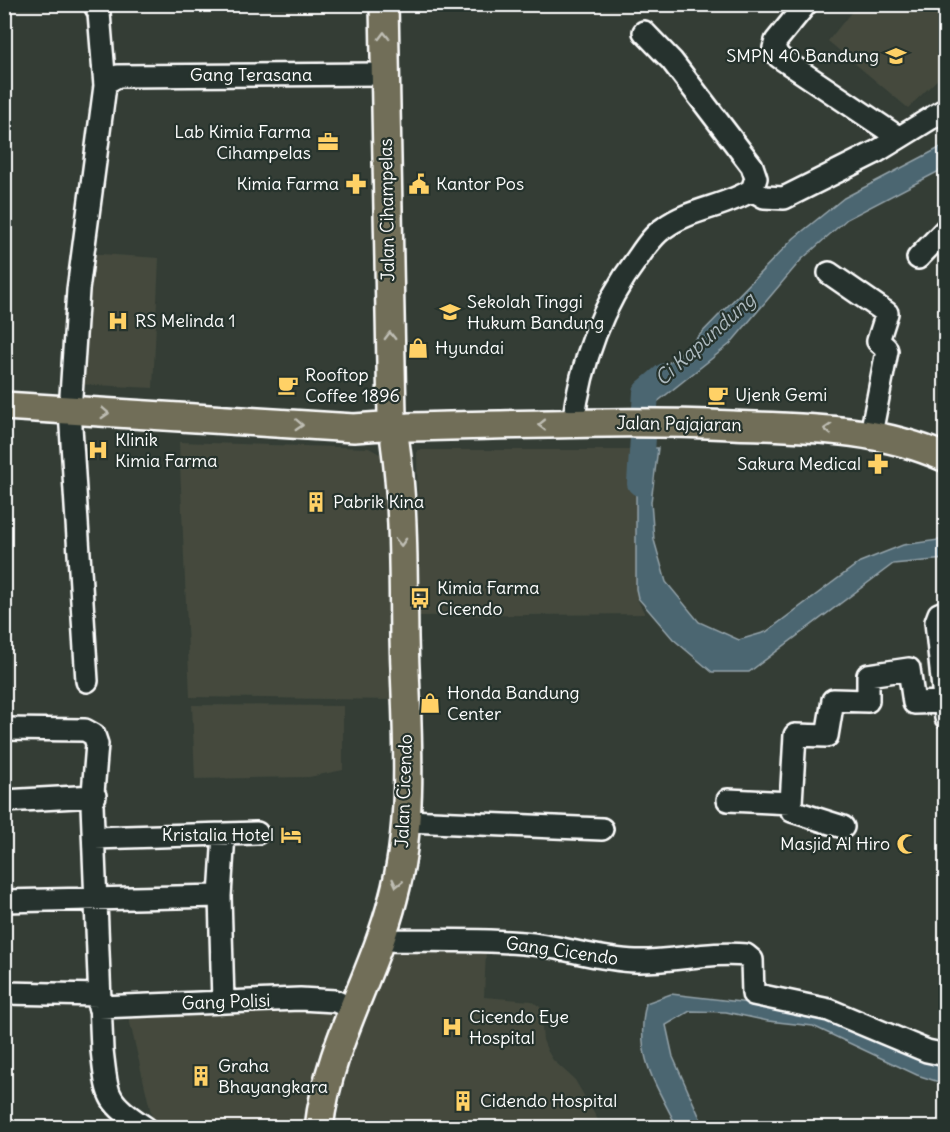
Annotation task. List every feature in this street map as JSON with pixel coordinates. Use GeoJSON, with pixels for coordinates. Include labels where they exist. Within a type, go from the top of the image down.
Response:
{"type":"FeatureCollection","features":[{"type":"Feature","properties":{"kind":"main road","name":"Jalan Cihampelas"},"geometry":{"type":"LineString","coordinates":[[384,4],[394,428]]}},
{"type":"Feature","properties":{"kind":"main road","name":"Jalan Pajajaran"},"geometry":{"type":"LineString","coordinates":[[4,406],[354,428],[621,422],[808,427],[871,434],[905,442],[945,458]]}},
{"type":"Feature","properties":{"kind":"main road","name":"Jalan Cicendo"},"geometry":{"type":"LineString","coordinates":[[319,1128],[329,1079],[351,1008],[380,940],[401,865],[407,821],[404,620],[394,428]]}},
{"type":"Feature","properties":{"kind":"street"},"geometry":{"type":"LineString","coordinates":[[87,681],[70,411],[78,290],[112,79],[99,13],[94,4]]}},
{"type":"Feature","properties":{"kind":"street"},"geometry":{"type":"LineString","coordinates":[[806,4],[776,41],[774,48],[779,57],[898,137]]}},
{"type":"Feature","properties":{"kind":"street"},"geometry":{"type":"LineString","coordinates":[[573,424],[582,370],[601,319],[613,294],[644,249],[662,229],[677,220],[734,201],[752,190],[756,178],[752,166],[672,62],[644,32]]}},
{"type":"Feature","properties":{"kind":"street","name":"Gang Terasana"},"geometry":{"type":"LineString","coordinates":[[112,79],[384,74]]}},
{"type":"Feature","properties":{"kind":"street"},"geometry":{"type":"LineString","coordinates":[[752,190],[764,197],[784,198],[876,152],[945,109]]}},
{"type":"Feature","properties":{"kind":"street"},"geometry":{"type":"LineString","coordinates":[[918,258],[945,229]]}},
{"type":"Feature","properties":{"kind":"street"},"geometry":{"type":"LineString","coordinates":[[829,273],[887,313],[878,342],[887,351],[871,434]]}},
{"type":"Feature","properties":{"kind":"street"},"geometry":{"type":"LineString","coordinates":[[843,827],[792,811],[795,735],[827,736],[833,700],[868,700],[868,675],[909,669],[914,703],[945,700],[936,622],[939,614],[945,611]]}},
{"type":"Feature","properties":{"kind":"street"},"geometry":{"type":"LineString","coordinates":[[4,729],[85,730],[94,735],[97,744],[92,804],[99,1001],[107,1090],[116,1107],[146,1128]]}},
{"type":"Feature","properties":{"kind":"street"},"geometry":{"type":"LineString","coordinates":[[4,801],[94,796]]}},
{"type":"Feature","properties":{"kind":"street"},"geometry":{"type":"LineString","coordinates":[[728,800],[791,803]]}},
{"type":"Feature","properties":{"kind":"street"},"geometry":{"type":"LineString","coordinates":[[407,821],[602,829]]}},
{"type":"Feature","properties":{"kind":"street"},"geometry":{"type":"LineString","coordinates":[[94,837],[257,833]]}},
{"type":"Feature","properties":{"kind":"street"},"geometry":{"type":"LineString","coordinates":[[223,1002],[220,897],[224,834]]}},
{"type":"Feature","properties":{"kind":"street"},"geometry":{"type":"LineString","coordinates":[[4,901],[220,897]]}},
{"type":"Feature","properties":{"kind":"street","name":"Gang Cicendo"},"geometry":{"type":"LineString","coordinates":[[380,940],[521,943],[555,947],[606,959],[639,961],[743,954],[752,960],[752,990],[756,995],[829,1010],[927,1051],[945,1055]]}},
{"type":"Feature","properties":{"kind":"street","name":"Gang Polisi"},"geometry":{"type":"LineString","coordinates":[[5,993],[99,1001],[223,1002],[300,999],[335,1001],[351,1008]]}},
{"type":"Feature","properties":{"kind":"shaded area","name":"SMPN 40 Bandung"},"geometry":{"type":"Polygon","coordinates":[[[857,5],[945,5],[945,72],[908,108],[828,41],[857,5]]]}},
{"type":"Feature","properties":{"kind":"shaded area","name":"RS Melinda 1"},"geometry":{"type":"Polygon","coordinates":[[[86,253],[159,258],[153,388],[75,384],[86,253]]]}},
{"type":"Feature","properties":{"kind":"shaded area"},"geometry":{"type":"Polygon","coordinates":[[[179,442],[369,448],[385,457],[391,700],[190,697],[179,442]]]}},
{"type":"Feature","properties":{"kind":"shaded area"},"geometry":{"type":"Polygon","coordinates":[[[417,450],[634,450],[637,599],[645,614],[419,616],[417,450]]]}},
{"type":"Feature","properties":{"kind":"shaded area"},"geometry":{"type":"Polygon","coordinates":[[[192,705],[343,706],[343,770],[309,777],[195,779],[192,705]]]}},
{"type":"Feature","properties":{"kind":"shaded area","name":"Cicendo Eye Hospital"},"geometry":{"type":"Polygon","coordinates":[[[395,950],[486,950],[484,997],[532,1001],[540,1007],[543,1040],[547,1050],[553,1060],[575,1080],[602,1127],[335,1128],[350,1052],[387,962],[395,950]]]}},
{"type":"Feature","properties":{"kind":"shaded area"},"geometry":{"type":"Polygon","coordinates":[[[339,1009],[320,1059],[309,1127],[154,1126],[127,1010],[339,1009]]]}},
{"type":"Feature","properties":{"kind":"water"},"geometry":{"type":"Polygon","coordinates":[[[945,145],[945,168],[847,219],[801,260],[730,344],[657,402],[634,403],[650,378],[688,347],[794,238],[844,198],[945,145]]]}},
{"type":"Feature","properties":{"kind":"water"},"geometry":{"type":"Polygon","coordinates":[[[636,448],[658,448],[651,502],[654,540],[666,582],[699,622],[739,640],[766,632],[860,562],[903,545],[945,539],[945,559],[893,564],[749,672],[712,672],[673,639],[638,598],[636,589],[636,448]]]}},
{"type":"Feature","properties":{"kind":"water"},"geometry":{"type":"Polygon","coordinates":[[[671,994],[829,1012],[945,1063],[945,1084],[917,1075],[813,1026],[768,1021],[726,1012],[690,1011],[666,1025],[673,1057],[704,1127],[677,1127],[654,1082],[645,1054],[643,1038],[646,1003],[671,994]]]}},
{"type":"Feature","properties":{"kind":"waterway","name":"Ci Kapundung"},"geometry":{"type":"LineString","coordinates":[[640,483],[646,392],[665,376]]}},
{"type":"Feature","properties":{"kind":"place","name":"SMPN 40 Bandung"},"geometry":{"type":"Point","coordinates":[896,56]}},
{"type":"Feature","properties":{"kind":"place","name":"Lab Kimia Farma Cihampelas"},"geometry":{"type":"Point","coordinates":[328,142]}},
{"type":"Feature","properties":{"kind":"place","name":"Kimia Farma"},"geometry":{"type":"Point","coordinates":[356,184]}},
{"type":"Feature","properties":{"kind":"place","name":"Kantor Pos"},"geometry":{"type":"Point","coordinates":[419,184]}},
{"type":"Feature","properties":{"kind":"place","name":"Sekolah Tinggi Hukum Bandung"},"geometry":{"type":"Point","coordinates":[450,312]}},
{"type":"Feature","properties":{"kind":"place","name":"RS Melinda 1"},"geometry":{"type":"Point","coordinates":[118,321]}},
{"type":"Feature","properties":{"kind":"place","name":"Hyundai"},"geometry":{"type":"Point","coordinates":[418,348]}},
{"type":"Feature","properties":{"kind":"place","name":"Rooftop Coffee 1896"},"geometry":{"type":"Point","coordinates":[288,385]}},
{"type":"Feature","properties":{"kind":"place","name":"Ujenk Gemi"},"geometry":{"type":"Point","coordinates":[718,395]}},
{"type":"Feature","properties":{"kind":"place","name":"Klinik Kimia Farma"},"geometry":{"type":"Point","coordinates":[98,450]}},
{"type":"Feature","properties":{"kind":"place","name":"Sakura Medical"},"geometry":{"type":"Point","coordinates":[878,464]}},
{"type":"Feature","properties":{"kind":"place","name":"Pabrik Kina"},"geometry":{"type":"Point","coordinates":[316,502]}},
{"type":"Feature","properties":{"kind":"place","name":"Kimia Farma Cicendo"},"geometry":{"type":"Point","coordinates":[420,598]}},
{"type":"Feature","properties":{"kind":"place","name":"Honda Bandung Center"},"geometry":{"type":"Point","coordinates":[430,703]}},
{"type":"Feature","properties":{"kind":"place","name":"Kristalia Hotel"},"geometry":{"type":"Point","coordinates":[291,835]}},
{"type":"Feature","properties":{"kind":"place","name":"Masjid Al Hiro"},"geometry":{"type":"Point","coordinates":[907,844]}},
{"type":"Feature","properties":{"kind":"place","name":"Cicendo Eye Hospital"},"geometry":{"type":"Point","coordinates":[452,1027]}},
{"type":"Feature","properties":{"kind":"place","name":"Graha Bhayangkara"},"geometry":{"type":"Point","coordinates":[201,1076]}},
{"type":"Feature","properties":{"kind":"place","name":"Cidendo Hospital"},"geometry":{"type":"Point","coordinates":[463,1101]}}]}
